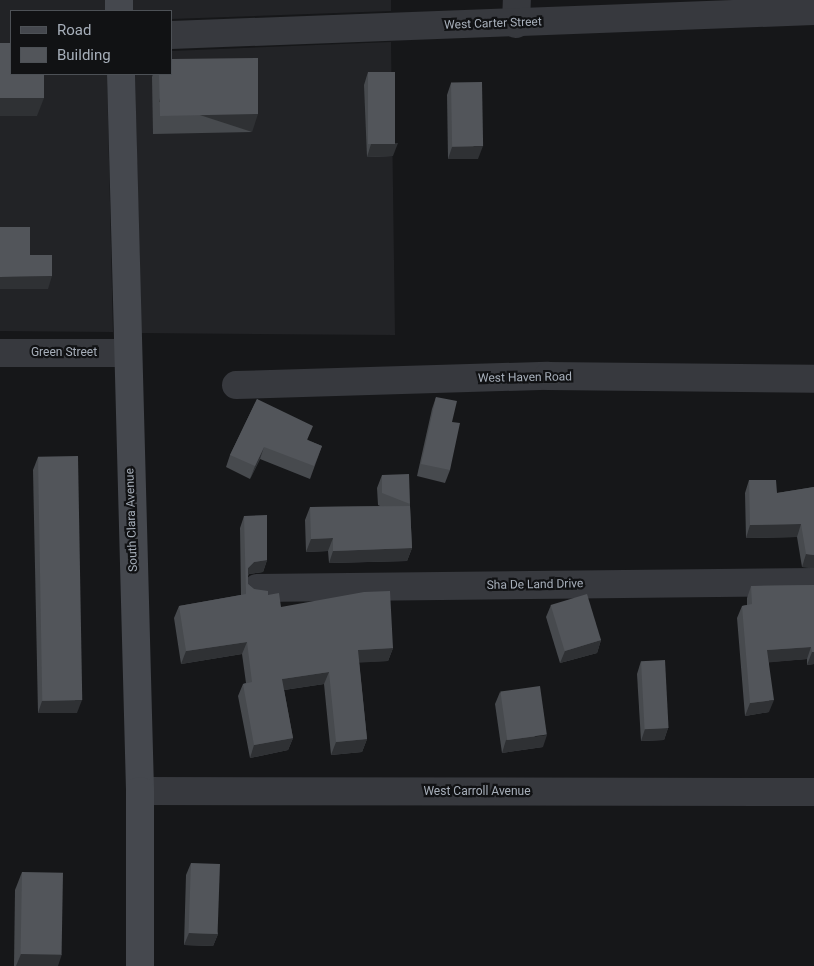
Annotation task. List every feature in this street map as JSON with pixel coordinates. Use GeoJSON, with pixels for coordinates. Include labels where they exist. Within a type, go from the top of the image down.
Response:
{"type":"FeatureCollection","features":[{"type":"Feature","properties":{"kind":"street","name":"West Carter Street"},"geometry":{"type":"LineString","coordinates":[[172,35],[517,12],[814,11]]}},
{"type":"Feature","properties":{"kind":"street","name":"South Clara Avenue"},"geometry":{"type":"LineString","coordinates":[[121,75],[140,791],[140,966]]}},
{"type":"Feature","properties":{"kind":"street","name":"Green Street"},"geometry":{"type":"LineString","coordinates":[[0,353],[127,352]]}},
{"type":"Feature","properties":{"kind":"street","name":"West Haven Road"},"geometry":{"type":"LineString","coordinates":[[236,384],[548,376],[814,379]]}},
{"type":"Feature","properties":{"kind":"street","name":"Sha De Land Drive"},"geometry":{"type":"LineString","coordinates":[[257,588],[814,582]]}},
{"type":"Feature","properties":{"kind":"street","name":"West Carroll Avenue"},"geometry":{"type":"LineString","coordinates":[[140,791],[814,792]]}},
{"type":"Feature","properties":{"kind":"shaded area"},"geometry":{"type":"Polygon","coordinates":[[[0,0],[105,0],[105,10],[10,10],[10,75],[107,75],[113,332],[0,331],[0,0]]]}},
{"type":"Feature","properties":{"kind":"shaded area"},"geometry":{"type":"Polygon","coordinates":[[[133,0],[391,0],[391,11],[172,19],[172,10],[133,10],[133,0]]]}},
{"type":"Feature","properties":{"kind":"shaded area"},"geometry":{"type":"Polygon","coordinates":[[[391,42],[395,335],[141,333],[135,75],[172,75],[172,51],[391,42]]]}},
{"type":"Feature","properties":{"kind":"building"},"geometry":{"type":"Polygon","coordinates":[[[0,43],[10,43],[10,75],[44,75],[44,98],[0,98],[0,43]]]}},
{"type":"Feature","properties":{"kind":"building"},"geometry":{"type":"Polygon","coordinates":[[[258,58],[258,114],[160,116],[159,75],[172,75],[172,59],[258,58]]]}},
{"type":"Feature","properties":{"kind":"building"},"geometry":{"type":"Polygon","coordinates":[[[368,72],[395,72],[395,144],[368,144],[368,72]]]}},
{"type":"Feature","properties":{"kind":"building"},"geometry":{"type":"Polygon","coordinates":[[[482,82],[483,146],[452,147],[451,83],[482,82]]]}},
{"type":"Feature","properties":{"kind":"building"},"geometry":{"type":"Polygon","coordinates":[[[0,227],[30,227],[30,255],[52,255],[52,276],[0,277],[0,227]]]}},
{"type":"Feature","properties":{"kind":"building"},"geometry":{"type":"Polygon","coordinates":[[[436,397],[457,401],[452,422],[460,423],[450,470],[421,464],[436,397]]]}},
{"type":"Feature","properties":{"kind":"building"},"geometry":{"type":"Polygon","coordinates":[[[257,399],[313,426],[307,440],[322,446],[314,466],[264,447],[255,466],[230,455],[257,399]]]}},
{"type":"Feature","properties":{"kind":"building"},"geometry":{"type":"Polygon","coordinates":[[[78,456],[82,700],[42,701],[38,457],[78,456]]]}},
{"type":"Feature","properties":{"kind":"building"},"geometry":{"type":"Polygon","coordinates":[[[409,474],[410,504],[382,493],[382,475],[409,474]]]}},
{"type":"Feature","properties":{"kind":"building"},"geometry":{"type":"Polygon","coordinates":[[[749,480],[776,480],[777,493],[814,487],[814,555],[806,554],[801,524],[750,525],[749,480]]]}},
{"type":"Feature","properties":{"kind":"building"},"geometry":{"type":"Polygon","coordinates":[[[410,506],[412,548],[333,551],[333,538],[311,539],[310,507],[410,506]]]}},
{"type":"Feature","properties":{"kind":"building"},"geometry":{"type":"Polygon","coordinates":[[[267,515],[267,560],[254,562],[248,568],[248,584],[254,589],[268,591],[268,595],[279,593],[281,607],[364,592],[390,591],[393,648],[358,650],[367,739],[336,742],[329,672],[282,679],[293,738],[254,745],[243,684],[252,682],[247,642],[186,651],[179,606],[246,594],[244,516],[267,515]]]}},
{"type":"Feature","properties":{"kind":"building"},"geometry":{"type":"Polygon","coordinates":[[[814,585],[814,652],[812,652],[811,647],[767,650],[774,700],[750,703],[742,606],[752,604],[751,586],[814,585]]]}},
{"type":"Feature","properties":{"kind":"building"},"geometry":{"type":"Polygon","coordinates":[[[587,594],[601,640],[565,651],[551,605],[587,594]]]}},
{"type":"Feature","properties":{"kind":"building"},"geometry":{"type":"Polygon","coordinates":[[[665,660],[669,728],[645,729],[641,661],[665,660]]]}},
{"type":"Feature","properties":{"kind":"building"},"geometry":{"type":"Polygon","coordinates":[[[540,686],[547,735],[507,740],[500,692],[540,686]]]}},
{"type":"Feature","properties":{"kind":"building"},"geometry":{"type":"Polygon","coordinates":[[[191,863],[220,864],[218,934],[189,933],[191,863]]]}},
{"type":"Feature","properties":{"kind":"building"},"geometry":{"type":"Polygon","coordinates":[[[22,872],[63,873],[62,955],[21,954],[22,872]]]}}]}
